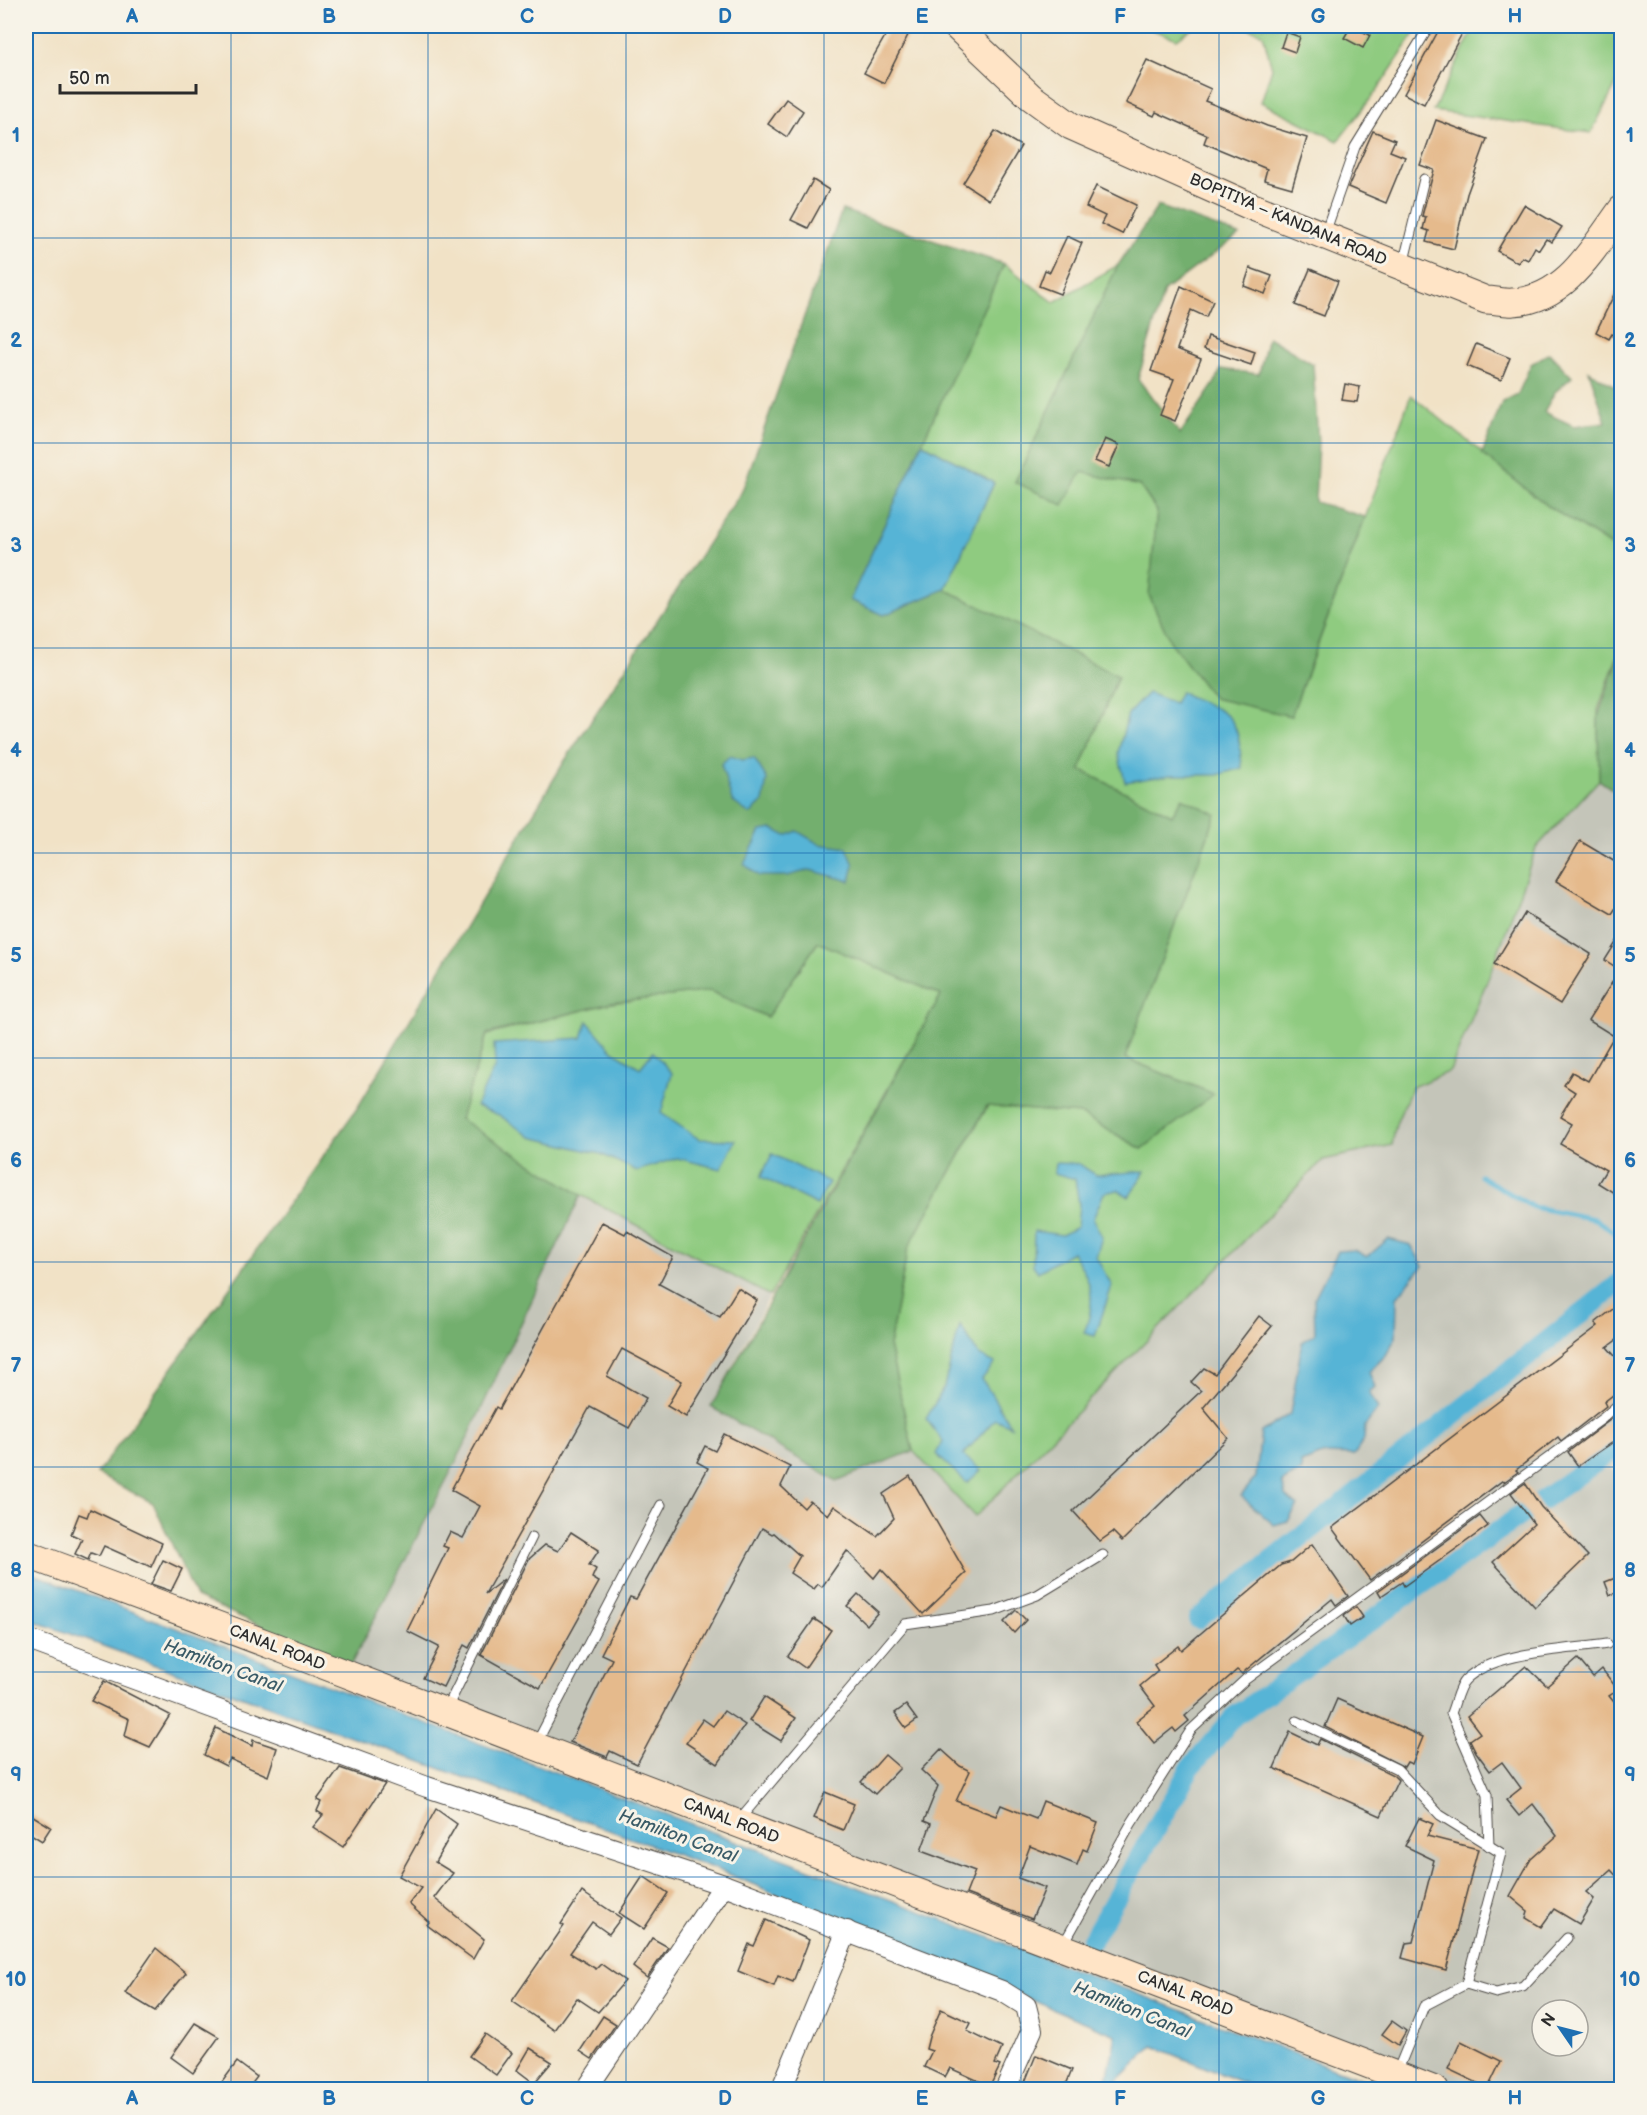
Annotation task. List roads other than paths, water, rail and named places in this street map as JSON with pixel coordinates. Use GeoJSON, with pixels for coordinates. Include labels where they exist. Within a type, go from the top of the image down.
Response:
{"type":"FeatureCollection","features":[{"type":"Feature","properties":{"kind":"main road","name":"BOPITIYA – KANDANA ROAD"},"geometry":{"type":"LineString","coordinates":[[956,26],[1031,97],[1071,126],[1324,236],[1486,300],[1514,302],[1533,298],[1560,285],[1582,264],[1622,209]]}},
{"type":"Feature","properties":{"kind":"main road","name":"CANAL ROAD"},"geometry":{"type":"LineString","coordinates":[[26,1554],[1436,2090]]}},
{"type":"Feature","properties":{"kind":"street"},"geometry":{"type":"LineString","coordinates":[[26,1639],[427,1787],[724,1885],[1002,1991],[1026,2006],[1032,2030],[1005,2090]]}},
{"type":"Feature","properties":{"kind":"street"},"geometry":{"type":"LineString","coordinates":[[586,2090],[724,1885]]}},
{"type":"Feature","properties":{"kind":"street"},"geometry":{"type":"LineString","coordinates":[[781,2090],[847,1931]]}},
{"type":"Feature","properties":{"kind":"lane"},"geometry":{"type":"LineString","coordinates":[[1324,236],[1355,147],[1429,27]]}},
{"type":"Feature","properties":{"kind":"lane"},"geometry":{"type":"LineString","coordinates":[[1402,268],[1424,179]]}},
{"type":"Feature","properties":{"kind":"lane"},"geometry":{"type":"LineString","coordinates":[[1062,1947],[1131,1824],[1191,1730],[1246,1679],[1603,1418],[1622,1401]]}},
{"type":"Feature","properties":{"kind":"lane"},"geometry":{"type":"LineString","coordinates":[[535,1746],[661,1505]]}},
{"type":"Feature","properties":{"kind":"lane"},"geometry":{"type":"LineString","coordinates":[[445,1712],[532,1537]]}},
{"type":"Feature","properties":{"kind":"lane"},"geometry":{"type":"LineString","coordinates":[[736,1823],[905,1624],[994,1611],[1036,1595],[1103,1555]]}},
{"type":"Feature","properties":{"kind":"lane"},"geometry":{"type":"LineString","coordinates":[[1490,1846],[1487,1795],[1451,1713],[1464,1681],[1479,1669],[1507,1659],[1607,1644]]}},
{"type":"Feature","properties":{"kind":"lane"},"geometry":{"type":"LineString","coordinates":[[1297,1721],[1397,1769],[1440,1815],[1501,1854],[1466,1984]]}},
{"type":"Feature","properties":{"kind":"lane"},"geometry":{"type":"LineString","coordinates":[[1396,2074],[1424,2006],[1466,1984],[1496,1993],[1523,1986],[1567,1938]]}},
{"type":"Feature","properties":{"kind":"water"},"geometry":{"type":"Polygon","coordinates":[[[922,443],[994,483],[945,589],[884,615],[850,600],[922,443]]]}},
{"type":"Feature","properties":{"kind":"water"},"geometry":{"type":"Polygon","coordinates":[[[1180,692],[1228,716],[1238,734],[1242,768],[1217,775],[1171,775],[1125,782],[1118,753],[1128,714],[1148,693],[1174,703],[1180,692]]]}},
{"type":"Feature","properties":{"kind":"water"},"geometry":{"type":"Polygon","coordinates":[[[730,756],[742,760],[754,758],[767,779],[763,802],[750,814],[732,801],[721,764],[730,756]]]}},
{"type":"Feature","properties":{"kind":"water"},"geometry":{"type":"Polygon","coordinates":[[[773,829],[786,836],[797,831],[819,844],[847,848],[854,865],[850,881],[810,870],[787,876],[759,876],[744,864],[761,831],[773,829]]]}},
{"type":"Feature","properties":{"kind":"water"},"geometry":{"type":"Polygon","coordinates":[[[587,1021],[613,1051],[640,1068],[653,1052],[672,1073],[661,1113],[699,1139],[736,1140],[721,1169],[677,1158],[637,1171],[601,1154],[531,1137],[499,1115],[476,1106],[495,1066],[494,1044],[582,1038],[587,1021]]]}},
{"type":"Feature","properties":{"kind":"water"},"geometry":{"type":"Polygon","coordinates":[[[772,1154],[829,1182],[817,1205],[761,1177],[772,1154]]]}},
{"type":"Feature","properties":{"kind":"water"},"geometry":{"type":"Polygon","coordinates":[[[1055,1163],[1079,1164],[1096,1175],[1145,1171],[1129,1197],[1118,1190],[1104,1193],[1093,1219],[1102,1237],[1096,1257],[1112,1286],[1095,1336],[1084,1333],[1090,1310],[1090,1291],[1084,1272],[1072,1252],[1038,1272],[1033,1265],[1034,1231],[1062,1235],[1077,1227],[1079,1204],[1075,1179],[1054,1173],[1055,1163]]]}},
{"type":"Feature","properties":{"kind":"water"},"geometry":{"type":"Polygon","coordinates":[[[1388,1239],[1411,1245],[1423,1266],[1397,1297],[1396,1337],[1386,1355],[1369,1372],[1375,1387],[1369,1392],[1378,1409],[1365,1426],[1364,1440],[1354,1455],[1325,1454],[1301,1463],[1302,1471],[1282,1482],[1286,1496],[1298,1506],[1288,1521],[1274,1525],[1241,1496],[1256,1477],[1261,1432],[1290,1414],[1302,1342],[1315,1334],[1314,1299],[1338,1251],[1355,1250],[1367,1257],[1388,1239]]]}},
{"type":"Feature","properties":{"kind":"water"},"geometry":{"type":"Polygon","coordinates":[[[960,1325],[979,1355],[995,1363],[982,1379],[1011,1426],[995,1419],[963,1455],[981,1470],[967,1483],[936,1454],[943,1441],[926,1419],[944,1387],[960,1325]]]}},
{"type":"Feature","properties":{"kind":"water","name":"Hamilton Canal"},"geometry":{"type":"Polygon","coordinates":[[[26,1571],[1388,2089],[1258,2089],[1153,2046],[1109,2089],[1105,2089],[1116,2035],[721,1871],[26,1618],[26,1571]]]}},
{"type":"Feature","properties":{"kind":"waterway"},"geometry":{"type":"LineString","coordinates":[[1480,1176],[1533,1207],[1595,1219],[1622,1238]]}},
{"type":"Feature","properties":{"kind":"waterway"},"geometry":{"type":"LineString","coordinates":[[1198,1619],[1622,1281]]}},
{"type":"Feature","properties":{"kind":"waterway"},"geometry":{"type":"LineString","coordinates":[[1091,1941],[1191,1767],[1235,1716],[1622,1444]]}}]}
